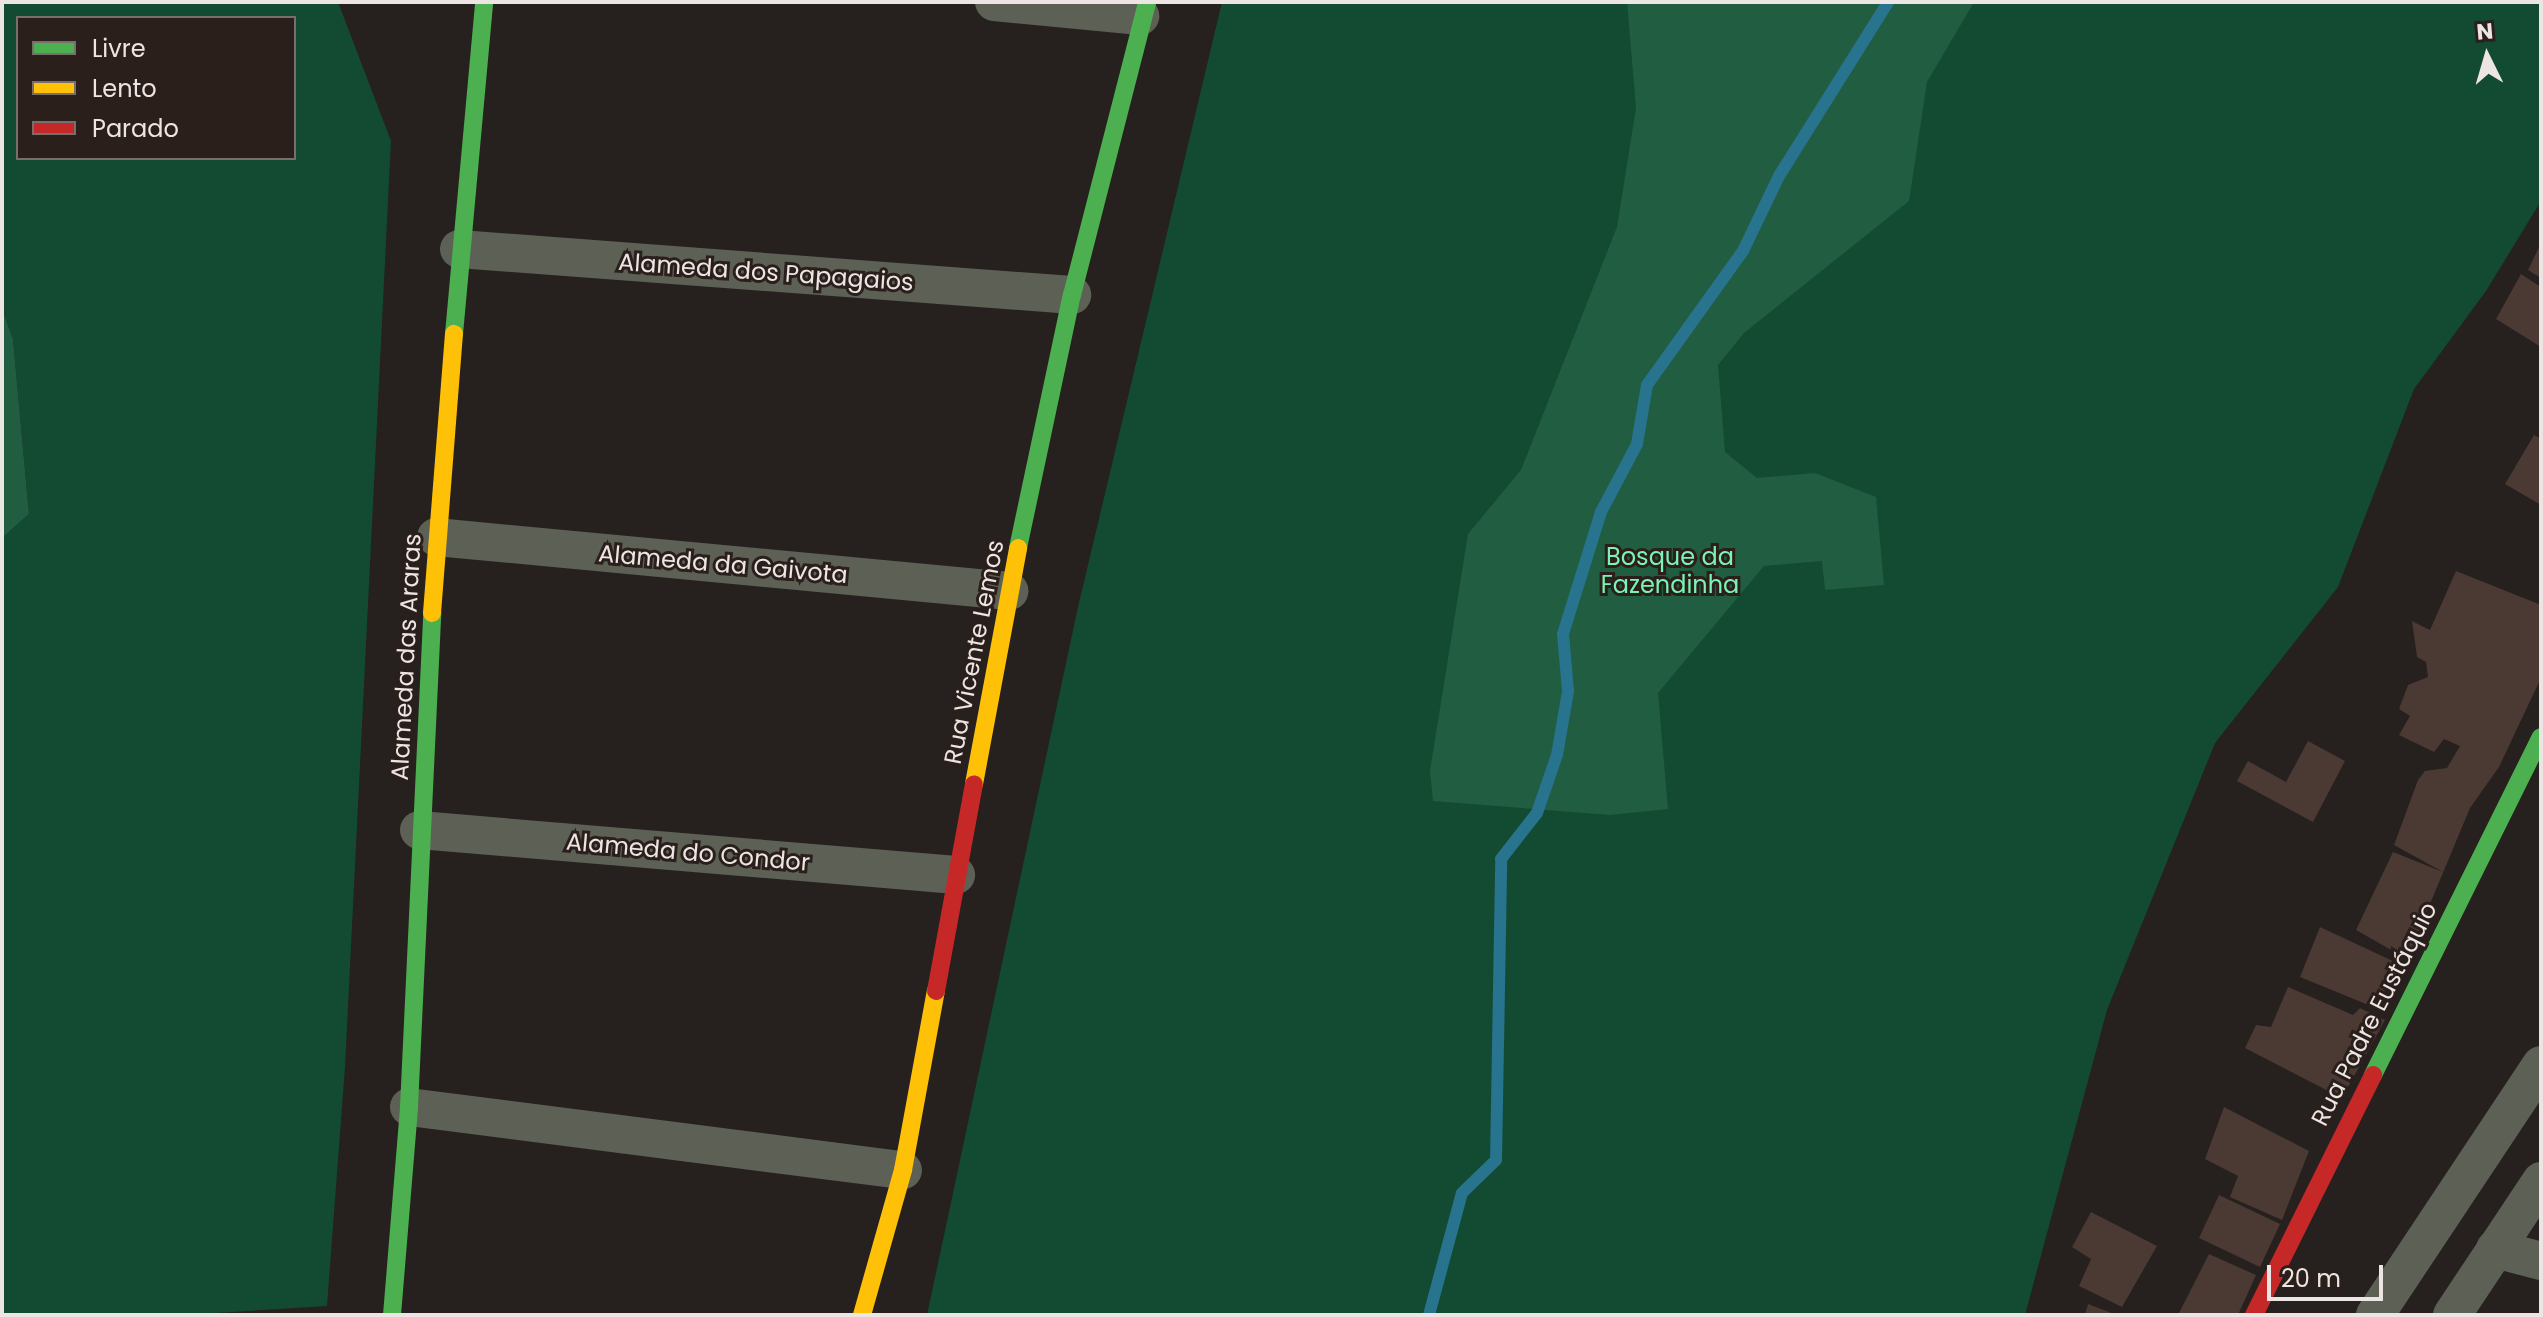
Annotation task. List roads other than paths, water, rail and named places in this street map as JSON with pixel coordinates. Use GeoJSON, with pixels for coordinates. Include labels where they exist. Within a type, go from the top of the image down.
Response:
{"type":"FeatureCollection","features":[{"type":"Feature","properties":{"kind":"street","name":"Alameda das Araras"},"geometry":{"type":"LineString","coordinates":[[392,1315],[409,1107],[419,830],[436,537],[459,249],[484,2]]}},
{"type":"Feature","properties":{"kind":"street"},"geometry":{"type":"LineString","coordinates":[[994,2],[1143,9]]}},
{"type":"Feature","properties":{"kind":"street","name":"Rua Vicente Lemos"},"geometry":{"type":"LineString","coordinates":[[862,1315],[903,1170],[1009,591],[1072,295],[1143,9]]}},
{"type":"Feature","properties":{"kind":"street","name":"Alameda dos Papagaios"},"geometry":{"type":"LineString","coordinates":[[459,249],[1072,295]]}},
{"type":"Feature","properties":{"kind":"street","name":"Alameda da Gaivota"},"geometry":{"type":"LineString","coordinates":[[436,537],[1009,591]]}},
{"type":"Feature","properties":{"kind":"street","name":"Rua Padre Eustáquio"},"geometry":{"type":"LineString","coordinates":[[2254,1315],[2541,737]]}},
{"type":"Feature","properties":{"kind":"street","name":"Alameda do Condor"},"geometry":{"type":"LineString","coordinates":[[419,830],[956,875]]}},
{"type":"Feature","properties":{"kind":"street"},"geometry":{"type":"LineString","coordinates":[[2375,1315],[2541,1065]]}},
{"type":"Feature","properties":{"kind":"street"},"geometry":{"type":"LineString","coordinates":[[409,1107],[903,1170]]}},
{"type":"Feature","properties":{"kind":"street"},"geometry":{"type":"LineString","coordinates":[[2452,1315],[2541,1181]]}},
{"type":"Feature","properties":{"kind":"street"},"geometry":{"type":"LineString","coordinates":[[2495,1249],[2541,1261]]}},
{"type":"Feature","properties":{"kind":"waterway"},"geometry":{"type":"LineString","coordinates":[[1429,1315],[1462,1193],[1496,1160],[1501,859],[1537,813],[1557,755],[1568,691],[1563,634],[1601,512],[1637,444],[1647,385],[1743,251],[1779,176],[1888,2]]}},
{"type":"Feature","properties":{"kind":"park label","name":"Bosque da Fazendinha"},"geometry":{"type":"Point","coordinates":[1670,571]}}]}
